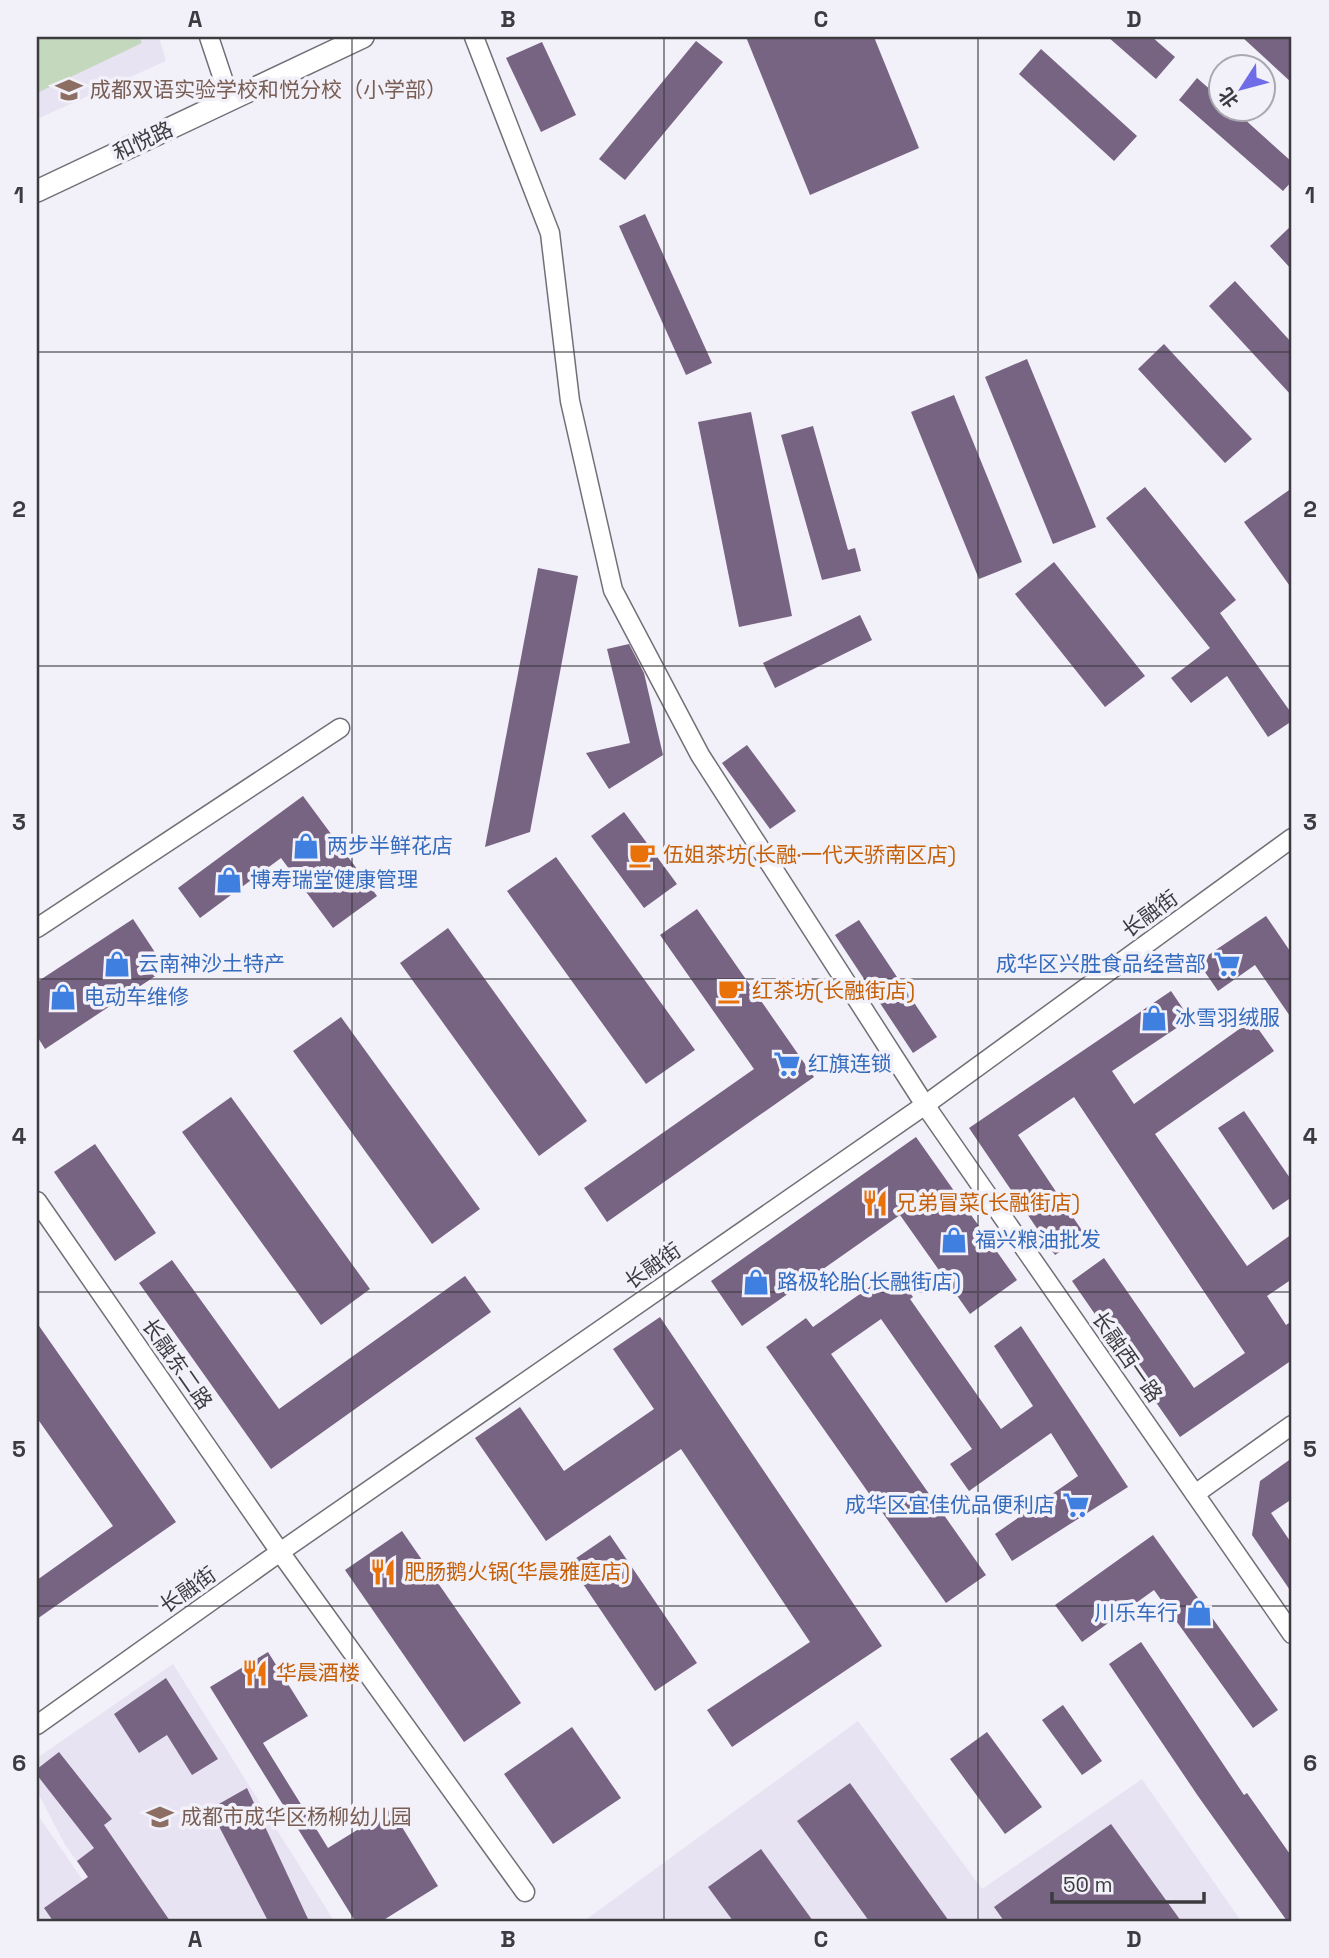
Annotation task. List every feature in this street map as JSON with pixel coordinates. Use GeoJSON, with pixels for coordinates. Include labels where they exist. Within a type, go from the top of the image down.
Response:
{"type":"FeatureCollection","features":[{"type":"Feature","properties":{"kind":"street"},"geometry":{"type":"LineString","coordinates":[[209,37],[230,100]]}},
{"type":"Feature","properties":{"kind":"street","name":"和悦路"},"geometry":{"type":"LineString","coordinates":[[37,191],[363,37]]}},
{"type":"Feature","properties":{"kind":"street","name":"长融西一路"},"geometry":{"type":"LineString","coordinates":[[474,37],[550,233],[570,401],[613,590],[699,755],[925,1105],[1292,1634]]}},
{"type":"Feature","properties":{"kind":"street"},"geometry":{"type":"LineString","coordinates":[[37,928],[340,728]]}},
{"type":"Feature","properties":{"kind":"street","name":"长融街"},"geometry":{"type":"LineString","coordinates":[[37,1725],[279,1552],[925,1105],[1292,838]]}},
{"type":"Feature","properties":{"kind":"street","name":"长融东二路"},"geometry":{"type":"LineString","coordinates":[[37,1201],[279,1552],[525,1892]]}},
{"type":"Feature","properties":{"kind":"street"},"geometry":{"type":"LineString","coordinates":[[1195,1494],[1292,1425]]}},
{"type":"Feature","properties":{"kind":"shaded area","name":"成都双语实验学校和悦分校（小学部）"},"geometry":{"type":"Polygon","coordinates":[[[37,37],[159,37],[166,61],[37,119],[37,37]]]}},
{"type":"Feature","properties":{"kind":"shaded area","name":"成都市成华区杨柳幼儿园"},"geometry":{"type":"Polygon","coordinates":[[[173,1664],[334,1921],[118,1921],[64,1843],[37,1791],[37,1758],[173,1664]]]}},
{"type":"Feature","properties":{"kind":"shaded area"},"geometry":{"type":"Polygon","coordinates":[[[858,1721],[982,1889],[1142,1779],[1241,1921],[584,1921],[858,1721]]]}},
{"type":"Feature","properties":{"kind":"shaded area"},"geometry":{"type":"Polygon","coordinates":[[[37,1814],[111,1921],[37,1921],[37,1814]]]}},
{"type":"Feature","properties":{"kind":"green space"},"geometry":{"type":"Polygon","coordinates":[[[37,37],[139,37],[142,43],[37,93],[37,37]]]}},
{"type":"Feature","properties":{"kind":"building"},"geometry":{"type":"Polygon","coordinates":[[[746,37],[874,37],[919,148],[810,195],[746,37]]]}},
{"type":"Feature","properties":{"kind":"building"},"geometry":{"type":"Polygon","coordinates":[[[1108,37],[1152,37],[1175,57],[1156,79],[1108,37]]]}},
{"type":"Feature","properties":{"kind":"building"},"geometry":{"type":"Polygon","coordinates":[[[1242,37],[1292,37],[1292,83],[1276,68],[1276,52],[1258,52],[1242,37]]]}},
{"type":"Feature","properties":{"kind":"building"},"geometry":{"type":"Polygon","coordinates":[[[696,41],[723,62],[625,180],[599,159],[696,41]]]}},
{"type":"Feature","properties":{"kind":"building"},"geometry":{"type":"Polygon","coordinates":[[[542,42],[576,115],[541,132],[506,58],[542,42]]]}},
{"type":"Feature","properties":{"kind":"building"},"geometry":{"type":"Polygon","coordinates":[[[1041,49],[1137,136],[1114,161],[1019,74],[1041,49]]]}},
{"type":"Feature","properties":{"kind":"building"},"geometry":{"type":"Polygon","coordinates":[[[1197,78],[1206,86],[1206,122],[1248,122],[1292,162],[1292,181],[1283,191],[1179,100],[1197,78]]]}},
{"type":"Feature","properties":{"kind":"building"},"geometry":{"type":"Polygon","coordinates":[[[645,214],[712,363],[686,375],[619,226],[645,214]]]}},
{"type":"Feature","properties":{"kind":"building"},"geometry":{"type":"Polygon","coordinates":[[[1292,225],[1292,270],[1270,246],[1292,225]]]}},
{"type":"Feature","properties":{"kind":"building"},"geometry":{"type":"Polygon","coordinates":[[[1235,281],[1292,343],[1292,396],[1209,306],[1235,281]]]}},
{"type":"Feature","properties":{"kind":"building"},"geometry":{"type":"Polygon","coordinates":[[[1164,344],[1252,439],[1225,463],[1138,369],[1164,344]]]}},
{"type":"Feature","properties":{"kind":"building"},"geometry":{"type":"Polygon","coordinates":[[[1027,359],[1096,527],[1053,544],[985,377],[1027,359]]]}},
{"type":"Feature","properties":{"kind":"building"},"geometry":{"type":"Polygon","coordinates":[[[954,395],[1022,562],[979,579],[911,412],[954,395]]]}},
{"type":"Feature","properties":{"kind":"building"},"geometry":{"type":"Polygon","coordinates":[[[751,412],[792,616],[739,627],[698,422],[751,412]]]}},
{"type":"Feature","properties":{"kind":"building"},"geometry":{"type":"Polygon","coordinates":[[[813,426],[848,550],[855,548],[861,571],[822,580],[781,435],[813,426]]]}},
{"type":"Feature","properties":{"kind":"building"},"geometry":{"type":"Polygon","coordinates":[[[1145,487],[1236,600],[1220,613],[1292,714],[1292,721],[1268,737],[1227,676],[1191,703],[1171,678],[1210,648],[1106,518],[1145,487]]]}},
{"type":"Feature","properties":{"kind":"building"},"geometry":{"type":"Polygon","coordinates":[[[1292,488],[1292,589],[1244,522],[1292,488]]]}},
{"type":"Feature","properties":{"kind":"building"},"geometry":{"type":"Polygon","coordinates":[[[1054,562],[1145,676],[1105,707],[1015,594],[1054,562]]]}},
{"type":"Feature","properties":{"kind":"building"},"geometry":{"type":"Polygon","coordinates":[[[538,568],[578,576],[530,832],[485,847],[538,568]]]}},
{"type":"Feature","properties":{"kind":"building"},"geometry":{"type":"Polygon","coordinates":[[[860,615],[872,640],[775,688],[763,663],[860,615]]]}},
{"type":"Feature","properties":{"kind":"building"},"geometry":{"type":"Polygon","coordinates":[[[629,644],[644,673],[663,755],[609,789],[586,753],[630,743],[607,649],[629,644]]]}},
{"type":"Feature","properties":{"kind":"building"},"geometry":{"type":"Polygon","coordinates":[[[747,745],[796,811],[770,829],[722,763],[747,745]]]}},
{"type":"Feature","properties":{"kind":"building"},"geometry":{"type":"Polygon","coordinates":[[[303,796],[377,896],[333,928],[281,858],[200,918],[178,888],[303,796]]]}},
{"type":"Feature","properties":{"kind":"building"},"geometry":{"type":"Polygon","coordinates":[[[624,812],[677,884],[644,908],[591,836],[624,812]]]}},
{"type":"Feature","properties":{"kind":"building"},"geometry":{"type":"Polygon","coordinates":[[[556,857],[695,1050],[646,1084],[507,891],[556,857]]]}},
{"type":"Feature","properties":{"kind":"building"},"geometry":{"type":"Polygon","coordinates":[[[697,909],[814,1077],[607,1222],[584,1188],[754,1069],[660,935],[697,909]]]}},
{"type":"Feature","properties":{"kind":"building"},"geometry":{"type":"Polygon","coordinates":[[[1266,916],[1292,954],[1292,1019],[1255,965],[1218,991],[1198,962],[1266,916]]]}},
{"type":"Feature","properties":{"kind":"building"},"geometry":{"type":"Polygon","coordinates":[[[133,919],[166,969],[45,1049],[37,1036],[37,982],[133,919]]]}},
{"type":"Feature","properties":{"kind":"building"},"geometry":{"type":"Polygon","coordinates":[[[859,920],[937,1037],[913,1053],[835,935],[859,920]]]}},
{"type":"Feature","properties":{"kind":"building"},"geometry":{"type":"Polygon","coordinates":[[[448,928],[587,1121],[539,1156],[400,963],[448,928]]]}},
{"type":"Feature","properties":{"kind":"building"},"geometry":{"type":"Polygon","coordinates":[[[1171,991],[1190,1019],[1112,1071],[1134,1104],[1252,1020],[1274,1051],[1155,1134],[1247,1266],[1292,1234],[1292,1279],[1267,1296],[1286,1325],[1292,1321],[1292,1360],[1180,1437],[1072,1281],[1104,1258],[1194,1388],[1245,1353],[1074,1097],[1018,1135],[1085,1235],[1055,1255],[969,1128],[1171,991]]]}},
{"type":"Feature","properties":{"kind":"building"},"geometry":{"type":"Polygon","coordinates":[[[341,1017],[480,1209],[432,1244],[293,1051],[341,1017]]]}},
{"type":"Feature","properties":{"kind":"building"},"geometry":{"type":"Polygon","coordinates":[[[231,1097],[370,1289],[321,1325],[182,1132],[231,1097]]]}},
{"type":"Feature","properties":{"kind":"building"},"geometry":{"type":"Polygon","coordinates":[[[1244,1111],[1292,1181],[1292,1197],[1273,1210],[1218,1128],[1244,1111]]]}},
{"type":"Feature","properties":{"kind":"building"},"geometry":{"type":"Polygon","coordinates":[[[916,1137],[1017,1280],[970,1314],[900,1215],[742,1326],[711,1281],[916,1137]]]}},
{"type":"Feature","properties":{"kind":"building"},"geometry":{"type":"Polygon","coordinates":[[[95,1144],[156,1233],[115,1261],[54,1172],[95,1144]]]}},
{"type":"Feature","properties":{"kind":"building"},"geometry":{"type":"Polygon","coordinates":[[[172,1260],[279,1409],[465,1276],[491,1312],[271,1469],[139,1283],[172,1260]]]}},
{"type":"Feature","properties":{"kind":"building"},"geometry":{"type":"Polygon","coordinates":[[[894,1270],[913,1297],[910,1299],[1001,1429],[1033,1406],[994,1346],[1021,1326],[1128,1487],[1012,1561],[995,1534],[1078,1476],[1051,1433],[969,1491],[950,1464],[972,1449],[881,1319],[831,1354],[986,1575],[946,1603],[766,1347],[806,1318],[813,1327],[894,1270]]]}},
{"type":"Feature","properties":{"kind":"building"},"geometry":{"type":"Polygon","coordinates":[[[660,1317],[882,1646],[732,1747],[707,1710],[810,1642],[681,1449],[546,1541],[475,1438],[520,1407],[564,1471],[654,1409],[613,1349],[660,1317]]]}},
{"type":"Feature","properties":{"kind":"building"},"geometry":{"type":"Polygon","coordinates":[[[37,1323],[176,1522],[37,1619],[37,1580],[113,1526],[37,1418],[37,1323]]]}},
{"type":"Feature","properties":{"kind":"building"},"geometry":{"type":"Polygon","coordinates":[[[1292,1458],[1292,1499],[1271,1513],[1292,1544],[1292,1593],[1252,1535],[1260,1481],[1292,1458]]]}},
{"type":"Feature","properties":{"kind":"building"},"geometry":{"type":"Polygon","coordinates":[[[402,1531],[521,1703],[464,1742],[345,1570],[402,1531]]]}},
{"type":"Feature","properties":{"kind":"building"},"geometry":{"type":"Polygon","coordinates":[[[610,1535],[697,1663],[655,1691],[569,1563],[610,1535]]]}},
{"type":"Feature","properties":{"kind":"building"},"geometry":{"type":"Polygon","coordinates":[[[1153,1535],[1278,1710],[1253,1728],[1154,1590],[1082,1642],[1055,1605],[1153,1535]]]}},
{"type":"Feature","properties":{"kind":"building"},"geometry":{"type":"Polygon","coordinates":[[[1141,1642],[1244,1795],[1247,1793],[1292,1857],[1292,1921],[1287,1921],[1109,1664],[1141,1642]]]}},
{"type":"Feature","properties":{"kind":"building"},"geometry":{"type":"Polygon","coordinates":[[[268,1652],[308,1716],[263,1743],[328,1848],[391,1809],[438,1886],[382,1921],[355,1921],[210,1687],[268,1652]]]}},
{"type":"Feature","properties":{"kind":"building"},"geometry":{"type":"Polygon","coordinates":[[[166,1678],[218,1759],[192,1775],[167,1735],[139,1753],[114,1714],[166,1678]]]}},
{"type":"Feature","properties":{"kind":"building"},"geometry":{"type":"Polygon","coordinates":[[[1063,1705],[1102,1761],[1082,1775],[1042,1720],[1063,1705]]]}},
{"type":"Feature","properties":{"kind":"building"},"geometry":{"type":"Polygon","coordinates":[[[572,1727],[621,1798],[553,1844],[504,1774],[572,1727]]]}},
{"type":"Feature","properties":{"kind":"building"},"geometry":{"type":"Polygon","coordinates":[[[987,1732],[1042,1807],[1005,1834],[950,1759],[987,1732]]]}},
{"type":"Feature","properties":{"kind":"building"},"geometry":{"type":"Polygon","coordinates":[[[59,1752],[112,1819],[104,1825],[170,1921],[53,1921],[44,1908],[88,1877],[77,1861],[94,1848],[37,1775],[37,1769],[59,1752]]]}},
{"type":"Feature","properties":{"kind":"building"},"geometry":{"type":"Polygon","coordinates":[[[850,1783],[949,1921],[869,1921],[797,1821],[850,1783]]]}},
{"type":"Feature","properties":{"kind":"building"},"geometry":{"type":"Polygon","coordinates":[[[247,1788],[309,1921],[268,1921],[210,1809],[247,1788]]]}},
{"type":"Feature","properties":{"kind":"building"},"geometry":{"type":"Polygon","coordinates":[[[1111,1824],[1181,1921],[1004,1921],[994,1907],[1111,1824]]]}},
{"type":"Feature","properties":{"kind":"building"},"geometry":{"type":"Polygon","coordinates":[[[761,1849],[813,1921],[733,1921],[708,1887],[761,1849]]]}},
{"type":"Feature","properties":{"kind":"place","name":"成都双语实验学校和悦分校（小学部）"},"geometry":{"type":"Point","coordinates":[69,90]}},
{"type":"Feature","properties":{"kind":"place","name":"两步半鲜花店"},"geometry":{"type":"Point","coordinates":[306,846]}},
{"type":"Feature","properties":{"kind":"place","name":"伍姐茶坊(长融·一代天骄南区店)"},"geometry":{"type":"Point","coordinates":[642,855]}},
{"type":"Feature","properties":{"kind":"place","name":"博寿瑞堂健康管理"},"geometry":{"type":"Point","coordinates":[229,880]}},
{"type":"Feature","properties":{"kind":"place","name":"云南神沙土特产"},"geometry":{"type":"Point","coordinates":[117,964]}},
{"type":"Feature","properties":{"kind":"place","name":"成华区兴胜食品经营部"},"geometry":{"type":"Point","coordinates":[1227,964]}},
{"type":"Feature","properties":{"kind":"place","name":"红茶坊(长融街店)"},"geometry":{"type":"Point","coordinates":[731,991]}},
{"type":"Feature","properties":{"kind":"place","name":"电动车维修"},"geometry":{"type":"Point","coordinates":[63,997]}},
{"type":"Feature","properties":{"kind":"place","name":"冰雪羽绒服"},"geometry":{"type":"Point","coordinates":[1154,1018]}},
{"type":"Feature","properties":{"kind":"place","name":"红旗连锁"},"geometry":{"type":"Point","coordinates":[787,1064]}},
{"type":"Feature","properties":{"kind":"place","name":"兄弟冒菜(长融街店)"},"geometry":{"type":"Point","coordinates":[875,1203]}},
{"type":"Feature","properties":{"kind":"place","name":"福兴粮油批发"},"geometry":{"type":"Point","coordinates":[954,1240]}},
{"type":"Feature","properties":{"kind":"place","name":"路极轮胎(长融街店)"},"geometry":{"type":"Point","coordinates":[756,1282]}},
{"type":"Feature","properties":{"kind":"place","name":"成华区宜佳优品便利店"},"geometry":{"type":"Point","coordinates":[1076,1505]}},
{"type":"Feature","properties":{"kind":"place","name":"肥肠鹅火锅(华晨雅庭店)"},"geometry":{"type":"Point","coordinates":[383,1572]}},
{"type":"Feature","properties":{"kind":"place","name":"川乐车行"},"geometry":{"type":"Point","coordinates":[1199,1613]}},
{"type":"Feature","properties":{"kind":"place","name":"华晨酒楼"},"geometry":{"type":"Point","coordinates":[255,1673]}},
{"type":"Feature","properties":{"kind":"place","name":"成都市成华区杨柳幼儿园"},"geometry":{"type":"Point","coordinates":[160,1817]}}]}
